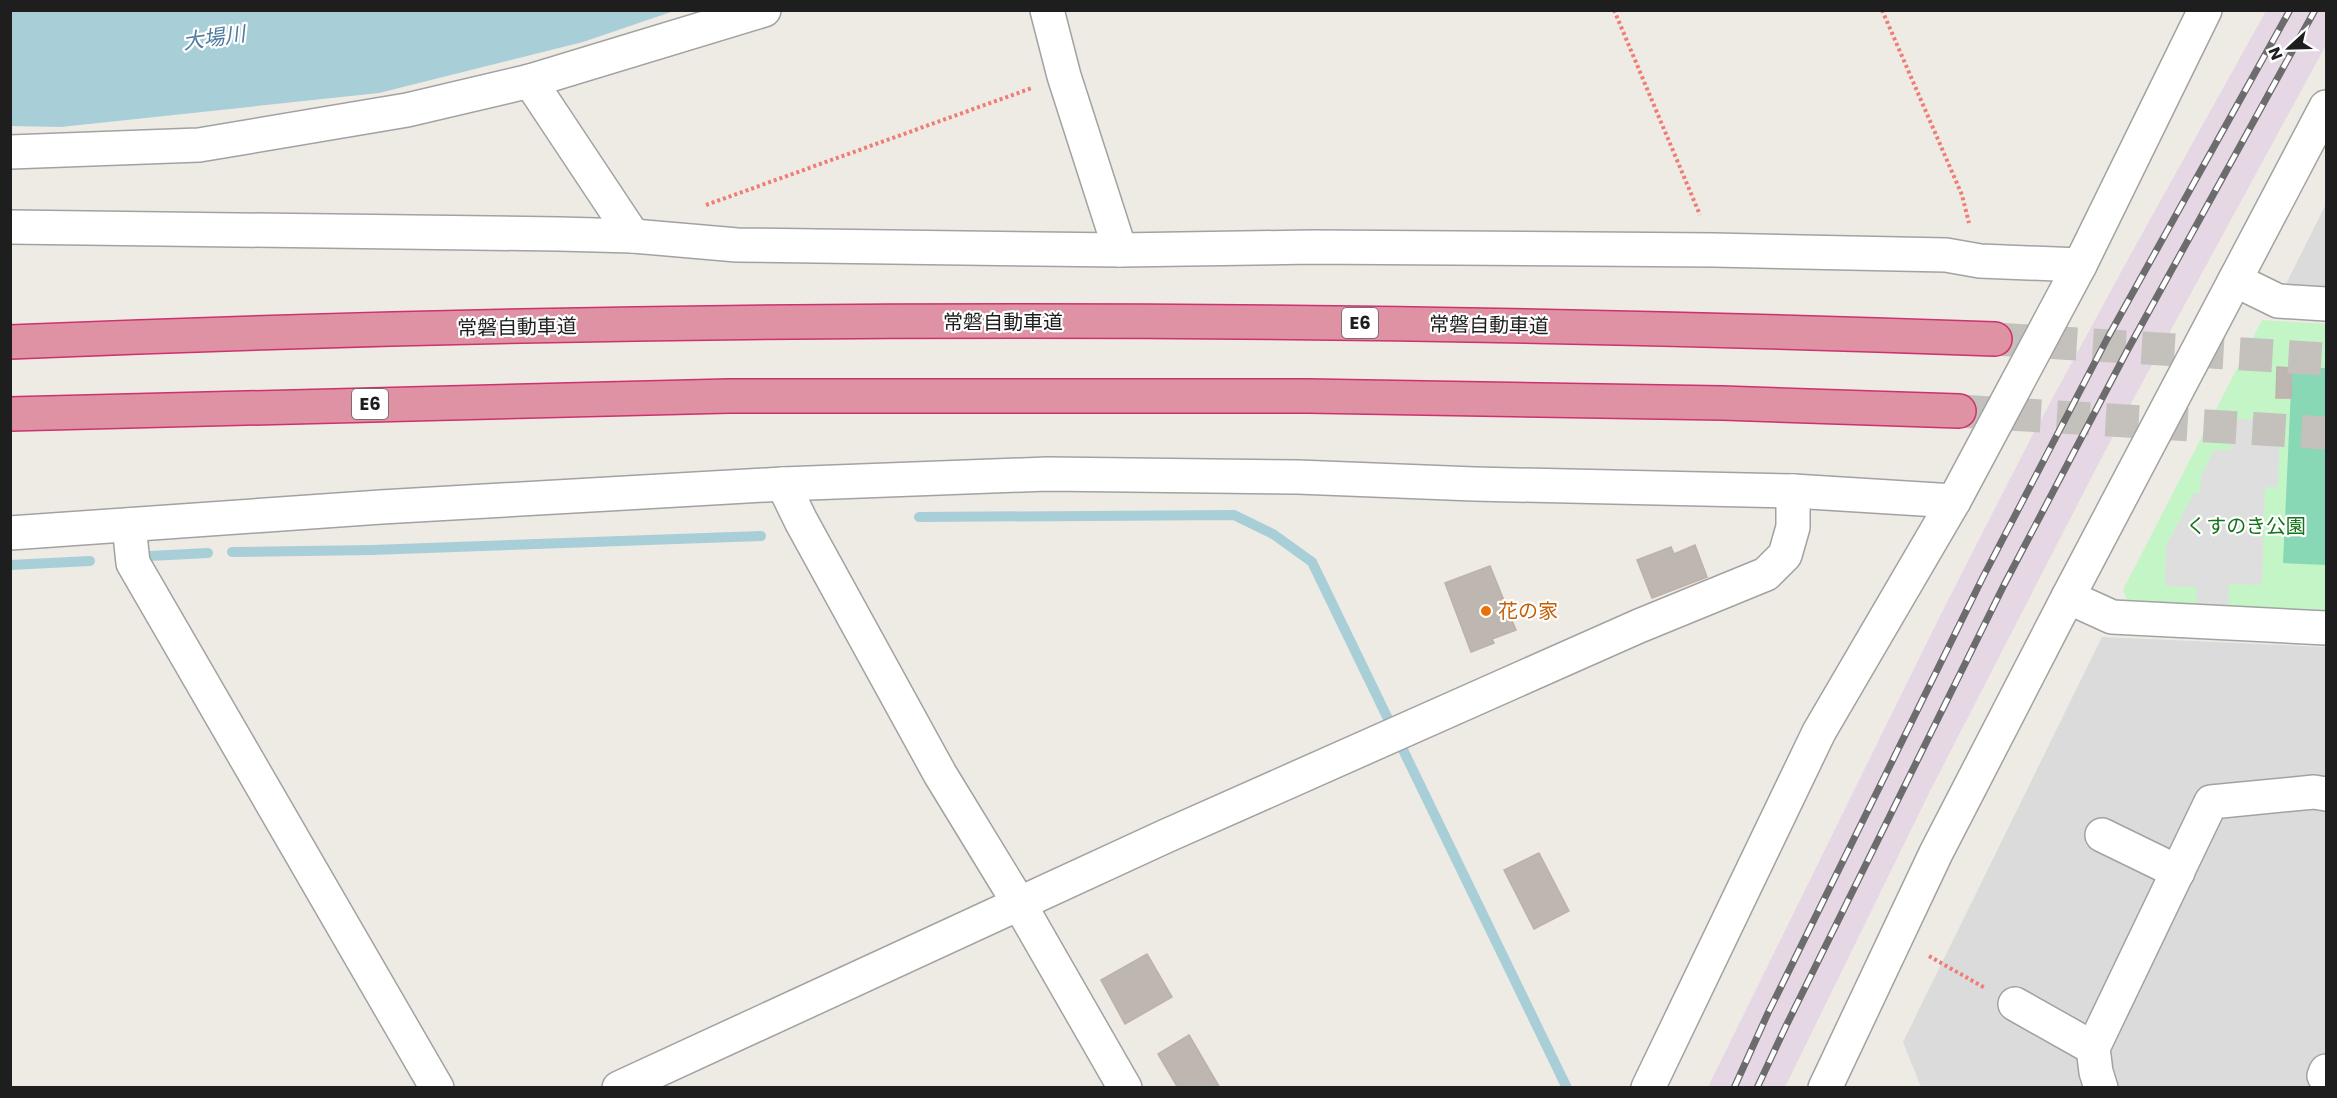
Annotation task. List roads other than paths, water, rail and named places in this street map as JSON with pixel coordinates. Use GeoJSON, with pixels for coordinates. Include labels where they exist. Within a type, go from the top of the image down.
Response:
{"type":"FeatureCollection","features":[{"type":"Feature","properties":{"kind":"highway","name":"常磐自動車道"},"geometry":{"type":"LineString","coordinates":[[10,342],[177,335],[724,322],[1336,322],[1720,329],[1995,339]]}},
{"type":"Feature","properties":{"kind":"highway","name":"E6"},"geometry":{"type":"LineString","coordinates":[[10,414],[729,396],[1308,396],[1722,403],[1959,411]]}},
{"type":"Feature","properties":{"kind":"street"},"geometry":{"type":"LineString","coordinates":[[10,152],[199,145],[407,110],[530,81],[764,10]]}},
{"type":"Feature","properties":{"kind":"street"},"geometry":{"type":"LineString","coordinates":[[1047,10],[1064,76],[1120,250]]}},
{"type":"Feature","properties":{"kind":"street"},"geometry":{"type":"LineString","coordinates":[[1648,1088],[1819,732],[1954,501],[2080,265],[2205,10]]}},
{"type":"Feature","properties":{"kind":"street"},"geometry":{"type":"LineString","coordinates":[[530,81],[633,236]]}},
{"type":"Feature","properties":{"kind":"street"},"geometry":{"type":"LineString","coordinates":[[1825,1088],[1936,853],[2326,107]]}},
{"type":"Feature","properties":{"kind":"street"},"geometry":{"type":"LineString","coordinates":[[10,227],[633,236],[737,245],[1120,250],[1312,247],[1714,249],[1946,255],[1980,261],[2080,265]]}},
{"type":"Feature","properties":{"kind":"street"},"geometry":{"type":"LineString","coordinates":[[2235,280],[2278,301],[2326,304]]}},
{"type":"Feature","properties":{"kind":"street"},"geometry":{"type":"LineString","coordinates":[[10,533],[783,484],[1059,474],[1298,477],[1474,484],[1794,491],[1954,501]]}},
{"type":"Feature","properties":{"kind":"street"},"geometry":{"type":"LineString","coordinates":[[783,484],[940,774],[1020,905],[1125,1088]]}},
{"type":"Feature","properties":{"kind":"street"},"geometry":{"type":"LineString","coordinates":[[619,1088],[1166,836],[1639,626],[1766,574],[1785,555],[1793,527],[1794,491]]}},
{"type":"Feature","properties":{"kind":"street"},"geometry":{"type":"LineString","coordinates":[[129,525],[133,563],[437,1088]]}},
{"type":"Feature","properties":{"kind":"street"},"geometry":{"type":"LineString","coordinates":[[2068,597],[2112,617],[2326,628]]}},
{"type":"Feature","properties":{"kind":"street"},"geometry":{"type":"LineString","coordinates":[[2101,1088],[2093,1048],[2211,802],[2314,792],[2326,794]]}},
{"type":"Feature","properties":{"kind":"street"},"geometry":{"type":"LineString","coordinates":[[2102,835],[2178,872]]}},
{"type":"Feature","properties":{"kind":"street"},"geometry":{"type":"LineString","coordinates":[[2015,1004],[2093,1048]]}},
{"type":"Feature","properties":{"kind":"street"},"geometry":{"type":"LineString","coordinates":[[2326,1071],[2324,1076],[2326,1078]]}},
{"type":"Feature","properties":{"kind":"water","name":"大場川"},"geometry":{"type":"Polygon","coordinates":[[[11,10],[674,11],[583,42],[379,93],[61,127],[11,126],[11,10]]]}},
{"type":"Feature","properties":{"kind":"waterway"},"geometry":{"type":"LineString","coordinates":[[919,517],[1234,515],[1273,534],[1312,562],[1567,1088]]}},
{"type":"Feature","properties":{"kind":"waterway"},"geometry":{"type":"LineString","coordinates":[[232,552],[372,550],[761,536]]}},
{"type":"Feature","properties":{"kind":"waterway"},"geometry":{"type":"LineString","coordinates":[[150,556],[208,553]]}},
{"type":"Feature","properties":{"kind":"waterway"},"geometry":{"type":"LineString","coordinates":[[10,565],[90,561]]}},
{"type":"Feature","properties":{"kind":"tunnel"},"geometry":{"type":"LineString","coordinates":[[1995,339],[2326,359]]}},
{"type":"Feature","properties":{"kind":"tunnel"},"geometry":{"type":"LineString","coordinates":[[1959,411],[2326,433]]}},
{"type":"Feature","properties":{"kind":"railway"},"geometry":{"type":"LineString","coordinates":[[1734,1088],[1768,1013],[1983,577],[2107,339],[2290,10]]}},
{"type":"Feature","properties":{"kind":"railway"},"geometry":{"type":"LineString","coordinates":[[1757,1088],[2004,585],[2127,351],[2315,10]]}},
{"type":"Feature","properties":{"kind":"place","name":"花の家"},"geometry":{"type":"Point","coordinates":[1486,611]}},
{"type":"Feature","properties":{"kind":"park label","name":"くすのき公園"},"geometry":{"type":"Point","coordinates":[2246,526]}}]}
